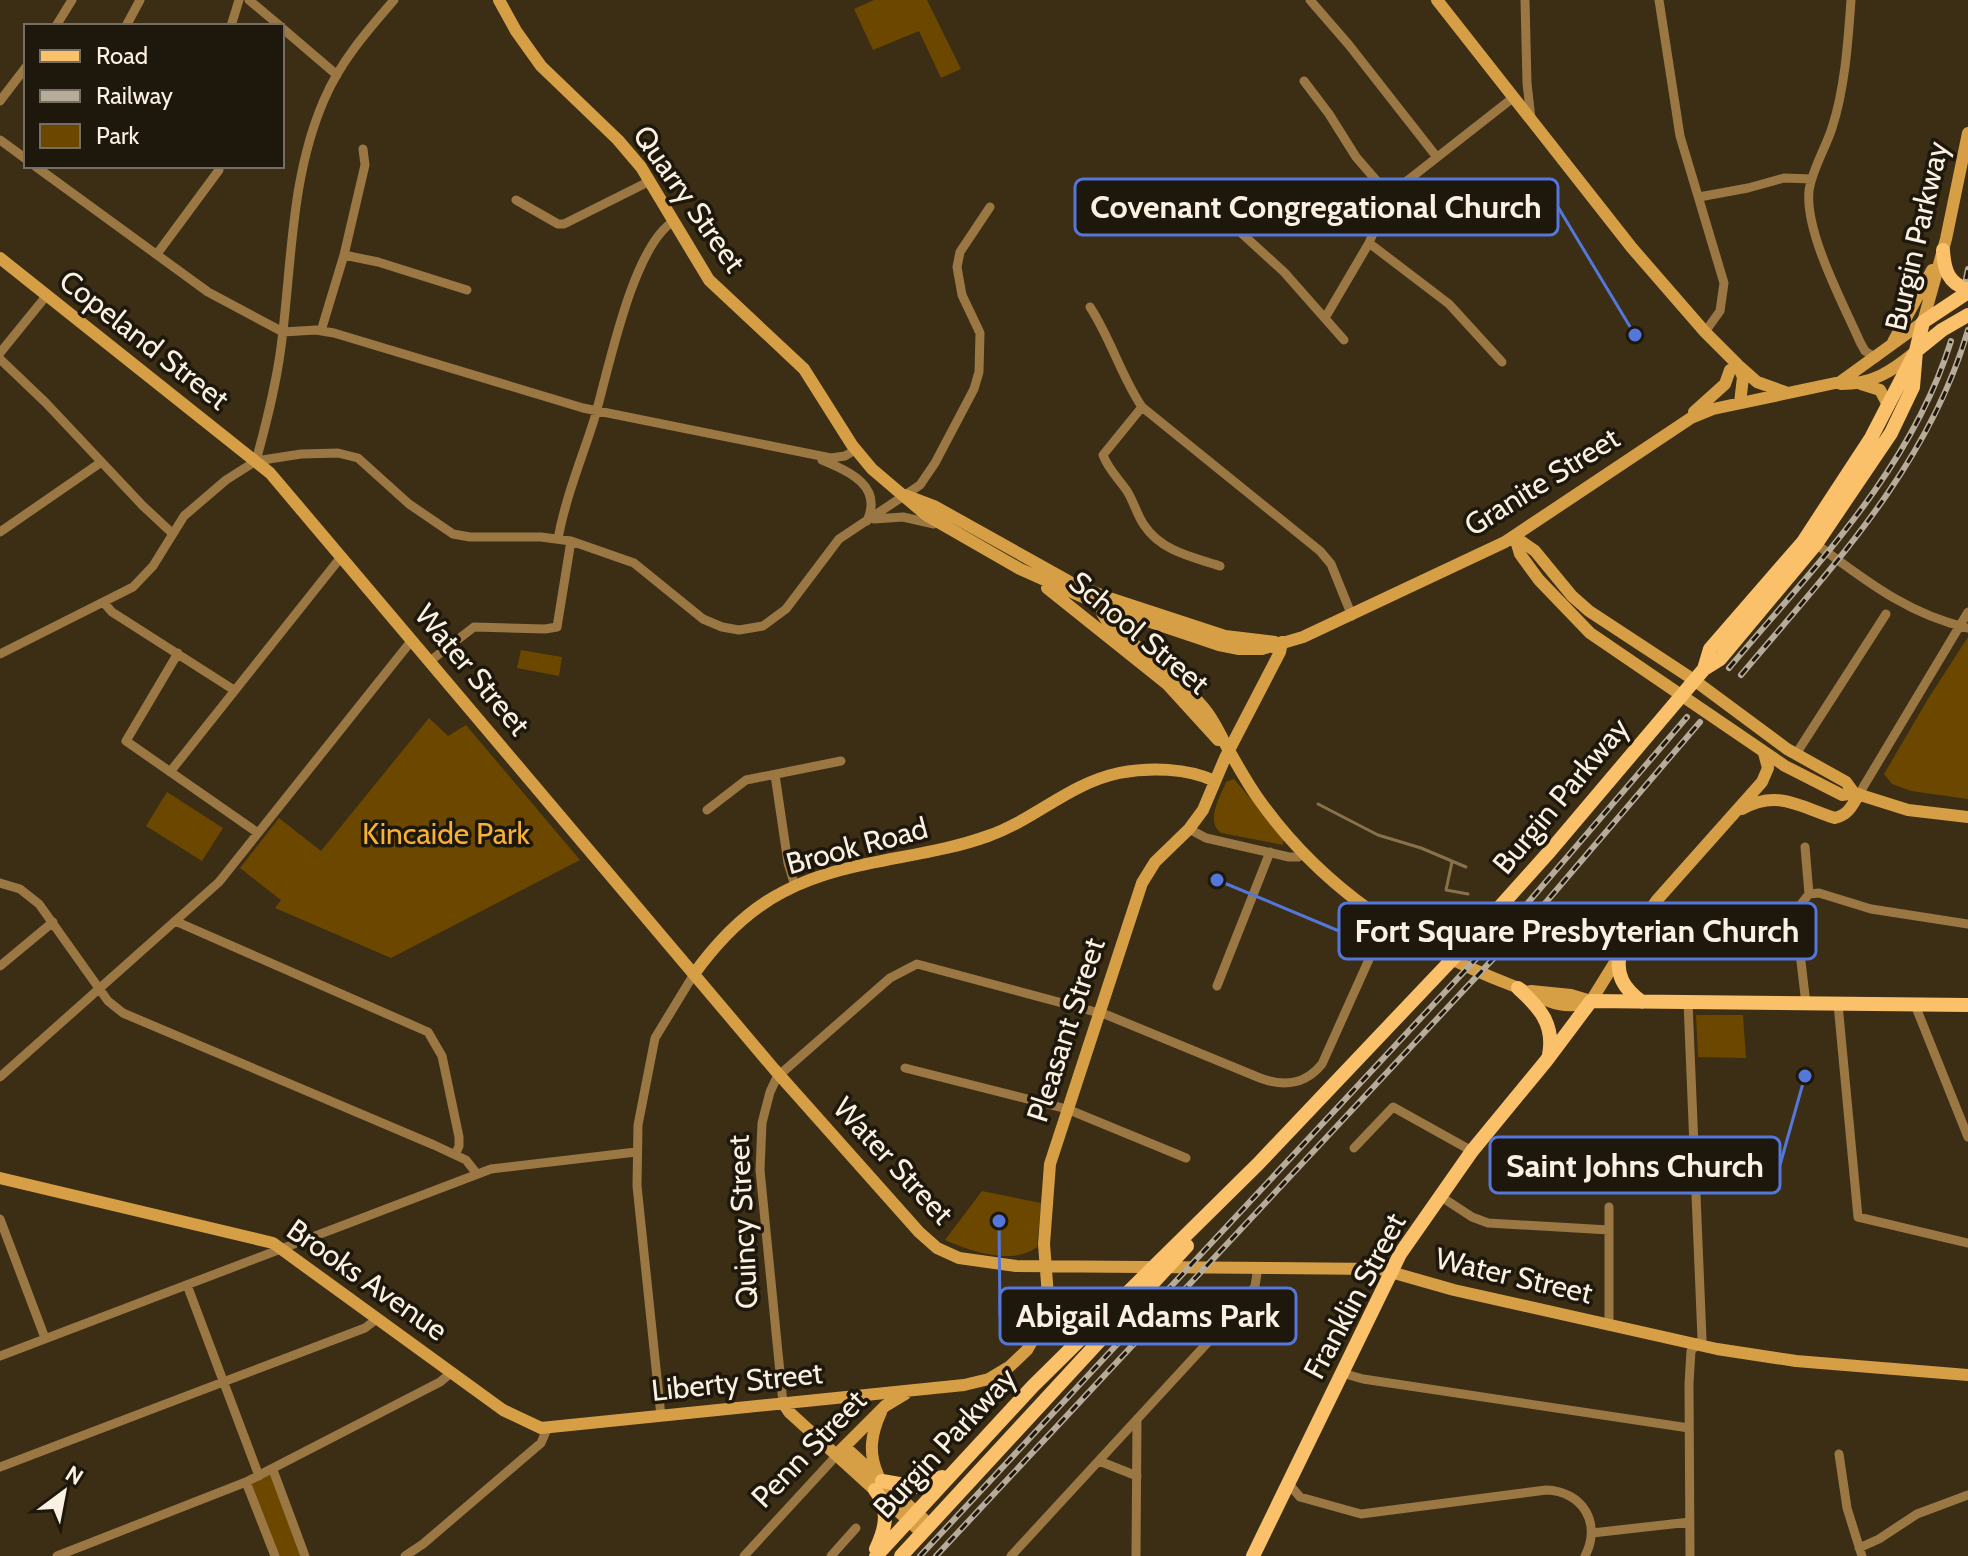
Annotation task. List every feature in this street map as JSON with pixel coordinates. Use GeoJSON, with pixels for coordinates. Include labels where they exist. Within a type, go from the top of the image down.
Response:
{"type":"FeatureCollection","features":[{"type":"Feature","properties":{"kind":"main road","name":"Quarry Street"},"geometry":{"type":"LineString","coordinates":[[499,0],[541,66],[618,140],[650,181],[699,265],[715,286],[804,369],[855,450],[872,469],[905,495]]}},
{"type":"Feature","properties":{"kind":"main road"},"geometry":{"type":"LineString","coordinates":[[1437,0],[1625,239],[1734,367],[1757,382],[1788,393]]}},
{"type":"Feature","properties":{"kind":"main road","name":"Burgin Parkway"},"geometry":{"type":"LineString","coordinates":[[874,1556],[1033,1386],[1258,1164],[1489,920],[1699,674],[1720,659],[1820,547],[1899,417],[1913,387],[1916,351],[1943,250],[1968,133]]}},
{"type":"Feature","properties":{"kind":"main road"},"geometry":{"type":"LineString","coordinates":[[1943,250],[1948,276],[1968,291]]}},
{"type":"Feature","properties":{"kind":"main road"},"geometry":{"type":"LineString","coordinates":[[1889,348],[1943,250]]}},
{"type":"Feature","properties":{"kind":"main road","name":"Copeland Street"},"geometry":{"type":"LineString","coordinates":[[0,258],[256,461]]}},
{"type":"Feature","properties":{"kind":"main road","name":"Granite Street"},"geometry":{"type":"LineString","coordinates":[[1834,384],[1853,375],[1968,291]]}},
{"type":"Feature","properties":{"kind":"main road","name":"Granite Street"},"geometry":{"type":"LineString","coordinates":[[905,495],[926,515],[1009,563],[1103,606],[1232,648],[1262,649],[1313,633],[1352,616],[1515,537],[1684,422],[1706,411],[1834,384],[1879,378],[1942,330],[1968,315]]}},
{"type":"Feature","properties":{"kind":"main road","name":"Burgin Parkway"},"geometry":{"type":"LineString","coordinates":[[1699,674],[1710,649],[1803,542],[1871,438],[1916,351]]}},
{"type":"Feature","properties":{"kind":"main road"},"geometry":{"type":"LineString","coordinates":[[1734,367],[1733,390],[1740,403]]}},
{"type":"Feature","properties":{"kind":"main road"},"geometry":{"type":"LineString","coordinates":[[1684,422],[1723,387],[1734,367]]}},
{"type":"Feature","properties":{"kind":"main road"},"geometry":{"type":"LineString","coordinates":[[1858,383],[1880,390],[1888,405]]}},
{"type":"Feature","properties":{"kind":"main road","name":"Water Street"},"geometry":{"type":"LineString","coordinates":[[256,461],[274,477],[779,1075],[919,1232],[937,1248],[973,1262],[1046,1267],[1365,1268],[1696,1346],[1796,1361],[1968,1375]]}},
{"type":"Feature","properties":{"kind":"main road","name":"Granite Street"},"geometry":{"type":"LineString","coordinates":[[905,495],[934,506],[1094,592],[1231,638],[1282,642]]}},
{"type":"Feature","properties":{"kind":"main road"},"geometry":{"type":"LineString","coordinates":[[1515,537],[1535,551],[1572,596],[1589,611],[1699,674],[1725,703],[1796,754],[1846,782],[1856,794]]}},
{"type":"Feature","properties":{"kind":"main road"},"geometry":{"type":"LineString","coordinates":[[1515,537],[1529,567],[1574,618],[1602,642],[1713,715],[1764,753],[1842,795],[1856,794],[1917,812],[1968,817]]}},
{"type":"Feature","properties":{"kind":"main road","name":"School Street"},"geometry":{"type":"LineString","coordinates":[[1009,563],[1066,602],[1182,699],[1228,751],[1259,799],[1337,885],[1389,924],[1431,949],[1493,978],[1548,1002],[1565,1006],[1591,1001],[1968,1005]]}},
{"type":"Feature","properties":{"kind":"main road","name":"School Street"},"geometry":{"type":"LineString","coordinates":[[1094,592],[1100,597],[1102,613],[1108,623],[1178,680],[1205,709],[1220,731],[1228,751]]}},
{"type":"Feature","properties":{"kind":"main road","name":"Pleasant Street"},"geometry":{"type":"LineString","coordinates":[[1046,1267],[1049,1168],[1146,876],[1160,856],[1189,829],[1203,810],[1228,751],[1280,652],[1282,642]]}},
{"type":"Feature","properties":{"kind":"main road"},"geometry":{"type":"LineString","coordinates":[[1591,1001],[1620,953],[1665,890],[1758,788],[1766,774],[1764,753]]}},
{"type":"Feature","properties":{"kind":"main road","name":"Brook Road"},"geometry":{"type":"LineString","coordinates":[[694,974],[749,915],[795,886],[830,874],[987,837],[1079,785],[1115,774],[1171,771],[1215,781]]}},
{"type":"Feature","properties":{"kind":"main road"},"geometry":{"type":"LineString","coordinates":[[1739,810],[1780,799],[1835,818],[1849,811],[1856,794]]}},
{"type":"Feature","properties":{"kind":"main road"},"geometry":{"type":"LineString","coordinates":[[1620,953],[1618,967],[1623,983],[1643,1002]]}},
{"type":"Feature","properties":{"kind":"main road"},"geometry":{"type":"LineString","coordinates":[[1518,988],[1547,1020],[1551,1041],[1546,1061]]}},
{"type":"Feature","properties":{"kind":"main road","name":"Franklin Street"},"geometry":{"type":"LineString","coordinates":[[1253,1556],[1403,1250],[1472,1151],[1591,1001]]}},
{"type":"Feature","properties":{"kind":"main road","name":"Burgin Parkway"},"geometry":{"type":"LineString","coordinates":[[901,1556],[1158,1280],[1258,1164]]}},
{"type":"Feature","properties":{"kind":"main road","name":"Brooks Avenue"},"geometry":{"type":"LineString","coordinates":[[0,1178],[260,1239],[283,1249],[511,1414],[547,1429]]}},
{"type":"Feature","properties":{"kind":"main road","name":"Liberty Street"},"geometry":{"type":"LineString","coordinates":[[547,1429],[981,1382],[1002,1372],[1021,1356],[1039,1332],[1048,1296],[1046,1267]]}},
{"type":"Feature","properties":{"kind":"main road","name":"Penn Street"},"geometry":{"type":"LineString","coordinates":[[841,1451],[885,1406],[919,1389]]}},
{"type":"Feature","properties":{"kind":"main road"},"geometry":{"type":"LineString","coordinates":[[783,1403],[789,1412],[841,1451],[926,1529]]}},
{"type":"Feature","properties":{"kind":"main road"},"geometry":{"type":"LineString","coordinates":[[874,1556],[886,1515],[871,1444],[885,1406]]}},
{"type":"Feature","properties":{"kind":"main road"},"geometry":{"type":"LineString","coordinates":[[878,1485],[922,1487],[940,1479],[964,1459]]}},
{"type":"Feature","properties":{"kind":"street"},"geometry":{"type":"LineString","coordinates":[[57,24],[72,0]]}},
{"type":"Feature","properties":{"kind":"street"},"geometry":{"type":"LineString","coordinates":[[127,24],[140,0]]}},
{"type":"Feature","properties":{"kind":"street"},"geometry":{"type":"LineString","coordinates":[[232,24],[239,0]]}},
{"type":"Feature","properties":{"kind":"street"},"geometry":{"type":"LineString","coordinates":[[249,0],[277,24]]}},
{"type":"Feature","properties":{"kind":"street"},"geometry":{"type":"LineString","coordinates":[[256,461],[278,365],[299,188],[321,106],[358,42],[394,0]]}},
{"type":"Feature","properties":{"kind":"street"},"geometry":{"type":"LineString","coordinates":[[1310,0],[1436,156]]}},
{"type":"Feature","properties":{"kind":"street"},"geometry":{"type":"LineString","coordinates":[[1525,0],[1531,119]]}},
{"type":"Feature","properties":{"kind":"street"},"geometry":{"type":"LineString","coordinates":[[1659,0],[1680,136],[1724,288],[1718,317],[1705,332]]}},
{"type":"Feature","properties":{"kind":"street"},"geometry":{"type":"LineString","coordinates":[[1851,0],[1847,46],[1833,125],[1812,179],[1809,208],[1816,236],[1860,342],[1868,355],[1876,358]]}},
{"type":"Feature","properties":{"kind":"street"},"geometry":{"type":"LineString","coordinates":[[284,30],[337,75]]}},
{"type":"Feature","properties":{"kind":"street"},"geometry":{"type":"LineString","coordinates":[[0,101],[24,70]]}},
{"type":"Feature","properties":{"kind":"street"},"geometry":{"type":"LineString","coordinates":[[1304,81],[1356,157],[1389,195]]}},
{"type":"Feature","properties":{"kind":"street"},"geometry":{"type":"LineString","coordinates":[[1325,318],[1369,243],[1389,195],[1514,97]]}},
{"type":"Feature","properties":{"kind":"street"},"geometry":{"type":"LineString","coordinates":[[0,140],[24,158]]}},
{"type":"Feature","properties":{"kind":"street"},"geometry":{"type":"LineString","coordinates":[[321,331],[344,255],[365,165],[363,149]]}},
{"type":"Feature","properties":{"kind":"street"},"geometry":{"type":"LineString","coordinates":[[38,168],[208,292],[283,332],[321,331],[596,411],[809,455],[840,458],[855,450]]}},
{"type":"Feature","properties":{"kind":"street"},"geometry":{"type":"LineString","coordinates":[[157,254],[219,170]]}},
{"type":"Feature","properties":{"kind":"street"},"geometry":{"type":"LineString","coordinates":[[1699,197],[1784,178],[1812,179]]}},
{"type":"Feature","properties":{"kind":"street"},"geometry":{"type":"LineString","coordinates":[[516,200],[564,224],[650,181]]}},
{"type":"Feature","properties":{"kind":"street"},"geometry":{"type":"LineString","coordinates":[[1169,186],[1204,199],[1284,272],[1344,340]]}},
{"type":"Feature","properties":{"kind":"street"},"geometry":{"type":"LineString","coordinates":[[0,654],[127,591],[144,578],[172,533],[202,498],[256,461],[301,454],[348,454],[363,461],[409,504],[453,534],[571,541],[634,563],[703,619],[722,627],[746,630],[763,626],[783,612],[831,547],[846,533],[927,478],[977,378],[981,359],[980,333],[962,295],[957,267],[960,252],[990,207]]}},
{"type":"Feature","properties":{"kind":"street"},"geometry":{"type":"LineString","coordinates":[[558,539],[635,281],[658,236],[674,221]]}},
{"type":"Feature","properties":{"kind":"street"},"geometry":{"type":"LineString","coordinates":[[1369,243],[1449,304],[1502,362]]}},
{"type":"Feature","properties":{"kind":"street"},"geometry":{"type":"LineString","coordinates":[[344,255],[378,262],[467,290]]}},
{"type":"Feature","properties":{"kind":"street"},"geometry":{"type":"LineString","coordinates":[[0,353],[47,295]]}},
{"type":"Feature","properties":{"kind":"street"},"geometry":{"type":"LineString","coordinates":[[1090,307],[1103,326],[1142,407],[1320,551],[1331,564],[1352,616]]}},
{"type":"Feature","properties":{"kind":"street"},"geometry":{"type":"LineString","coordinates":[[0,359],[172,533]]}},
{"type":"Feature","properties":{"kind":"street"},"geometry":{"type":"LineString","coordinates":[[1142,407],[1103,455],[1107,465],[1129,494],[1144,526],[1155,538],[1168,548],[1220,566]]}},
{"type":"Feature","properties":{"kind":"street"},"geometry":{"type":"LineString","coordinates":[[809,455],[839,467],[866,487],[872,502],[867,521]]}},
{"type":"Feature","properties":{"kind":"street"},"geometry":{"type":"LineString","coordinates":[[4,526],[100,463]]}},
{"type":"Feature","properties":{"kind":"street"},"geometry":{"type":"LineString","coordinates":[[867,521],[903,517],[949,529]]}},
{"type":"Feature","properties":{"kind":"street"},"geometry":{"type":"LineString","coordinates":[[430,661],[474,627],[557,627],[571,541]]}},
{"type":"Feature","properties":{"kind":"street"},"geometry":{"type":"LineString","coordinates":[[1820,547],[1889,597],[1964,627]]}},
{"type":"Feature","properties":{"kind":"street"},"geometry":{"type":"LineString","coordinates":[[170,772],[341,557]]}},
{"type":"Feature","properties":{"kind":"street"},"geometry":{"type":"LineString","coordinates":[[104,603],[109,610],[234,690]]}},
{"type":"Feature","properties":{"kind":"street"},"geometry":{"type":"LineString","coordinates":[[1856,794],[1964,627],[1968,612]]}},
{"type":"Feature","properties":{"kind":"street"},"geometry":{"type":"LineString","coordinates":[[1796,754],[1886,614]]}},
{"type":"Feature","properties":{"kind":"street"},"geometry":{"type":"LineString","coordinates":[[0,1077],[219,882],[412,640]]}},
{"type":"Feature","properties":{"kind":"street"},"geometry":{"type":"LineString","coordinates":[[178,653],[126,741],[258,833]]}},
{"type":"Feature","properties":{"kind":"street"},"geometry":{"type":"LineString","coordinates":[[707,810],[742,782],[841,761]]}},
{"type":"Feature","properties":{"kind":"street"},"geometry":{"type":"LineString","coordinates":[[775,775],[788,863],[795,886]]}},
{"type":"Feature","properties":{"kind":"street"},"geometry":{"type":"LineString","coordinates":[[1189,829],[1201,837],[1294,857],[1305,853]]}},
{"type":"Feature","properties":{"kind":"street"},"geometry":{"type":"LineString","coordinates":[[1805,847],[1809,894],[1798,908],[1796,919],[1806,1004]]}},
{"type":"Feature","properties":{"kind":"street"},"geometry":{"type":"LineString","coordinates":[[1217,986],[1270,852]]}},
{"type":"Feature","properties":{"kind":"street"},"geometry":{"type":"LineString","coordinates":[[0,883],[30,896],[53,922],[112,1006],[130,1017],[455,1155],[470,1163],[477,1174]]}},
{"type":"Feature","properties":{"kind":"street"},"geometry":{"type":"LineString","coordinates":[[1809,894],[1819,893],[1871,909],[1968,924]]}},
{"type":"Feature","properties":{"kind":"street"},"geometry":{"type":"LineString","coordinates":[[175,921],[428,1032],[442,1056],[459,1141],[455,1155]]}},
{"type":"Feature","properties":{"kind":"street"},"geometry":{"type":"LineString","coordinates":[[0,966],[53,922]]}},
{"type":"Feature","properties":{"kind":"street","name":"Quincy Street"},"geometry":{"type":"LineString","coordinates":[[783,1403],[759,1160],[765,1112],[779,1075],[884,983],[913,965],[951,972],[1099,1012],[1279,1084],[1303,1080],[1322,1064],[1375,946],[1389,924]]}},
{"type":"Feature","properties":{"kind":"street","name":"Brook Road"},"geometry":{"type":"LineString","coordinates":[[661,1416],[638,1199],[636,1152],[640,1102],[653,1043],[694,974]]}},
{"type":"Feature","properties":{"kind":"street"},"geometry":{"type":"LineString","coordinates":[[1688,1002],[1702,1339],[1691,1351],[1690,1556]]}},
{"type":"Feature","properties":{"kind":"street"},"geometry":{"type":"LineString","coordinates":[[1838,1004],[1858,1217],[1968,1243]]}},
{"type":"Feature","properties":{"kind":"street"},"geometry":{"type":"LineString","coordinates":[[1915,1005],[1968,1137]]}},
{"type":"Feature","properties":{"kind":"street"},"geometry":{"type":"LineString","coordinates":[[905,1068],[1067,1109],[1186,1158]]}},
{"type":"Feature","properties":{"kind":"street"},"geometry":{"type":"LineString","coordinates":[[1354,1148],[1393,1107],[1472,1151]]}},
{"type":"Feature","properties":{"kind":"street"},"geometry":{"type":"LineString","coordinates":[[0,1356],[477,1174],[506,1166],[636,1152]]}},
{"type":"Feature","properties":{"kind":"street"},"geometry":{"type":"LineString","coordinates":[[1440,1196],[1472,1217],[1488,1223],[1609,1230]]}},
{"type":"Feature","properties":{"kind":"street"},"geometry":{"type":"LineString","coordinates":[[1609,1207],[1609,1326]]}},
{"type":"Feature","properties":{"kind":"street"},"geometry":{"type":"LineString","coordinates":[[0,1219],[45,1338]]}},
{"type":"Feature","properties":{"kind":"street"},"geometry":{"type":"LineString","coordinates":[[1011,1556],[1245,1302],[1255,1286],[1258,1267]]}},
{"type":"Feature","properties":{"kind":"street"},"geometry":{"type":"LineString","coordinates":[[187,1285],[259,1476]]}},
{"type":"Feature","properties":{"kind":"street"},"geometry":{"type":"LineString","coordinates":[[0,1467],[365,1328],[378,1318]]}},
{"type":"Feature","properties":{"kind":"street"},"geometry":{"type":"LineString","coordinates":[[57,1556],[72,1553],[273,1470],[440,1382],[452,1372]]}},
{"type":"Feature","properties":{"kind":"street"},"geometry":{"type":"LineString","coordinates":[[1342,1373],[1363,1379],[1689,1428]]}},
{"type":"Feature","properties":{"kind":"street"},"geometry":{"type":"LineString","coordinates":[[1136,1556],[1137,1419]]}},
{"type":"Feature","properties":{"kind":"street"},"geometry":{"type":"LineString","coordinates":[[405,1556],[541,1443],[547,1429]]}},
{"type":"Feature","properties":{"kind":"street","name":"Penn Street"},"geometry":{"type":"LineString","coordinates":[[744,1556],[841,1451]]}},
{"type":"Feature","properties":{"kind":"street"},"geometry":{"type":"LineString","coordinates":[[1839,1454],[1844,1492],[1861,1552],[1917,1514],[1968,1495]]}},
{"type":"Feature","properties":{"kind":"street"},"geometry":{"type":"LineString","coordinates":[[1099,1461],[1137,1476]]}},
{"type":"Feature","properties":{"kind":"street"},"geometry":{"type":"LineString","coordinates":[[273,1470],[305,1556]]}},
{"type":"Feature","properties":{"kind":"street"},"geometry":{"type":"LineString","coordinates":[[246,1482],[275,1556]]}},
{"type":"Feature","properties":{"kind":"street"},"geometry":{"type":"LineString","coordinates":[[1288,1483],[1300,1497],[1348,1512],[1368,1514],[1557,1491],[1572,1496],[1584,1507],[1589,1517],[1592,1533],[1585,1556]]}},
{"type":"Feature","properties":{"kind":"street"},"geometry":{"type":"LineString","coordinates":[[1592,1533],[1690,1522]]}},
{"type":"Feature","properties":{"kind":"street"},"geometry":{"type":"LineString","coordinates":[[831,1556],[856,1528]]}},
{"type":"Feature","properties":{"kind":"green space"},"geometry":{"type":"Polygon","coordinates":[[[874,0],[927,0],[961,69],[941,78],[919,31],[873,50],[854,9],[874,0]]]}},
{"type":"Feature","properties":{"kind":"green space"},"geometry":{"type":"Polygon","coordinates":[[[1968,637],[1968,799],[1911,791],[1892,784],[1884,774],[1968,637]]]}},
{"type":"Feature","properties":{"kind":"green space"},"geometry":{"type":"Polygon","coordinates":[[[521,650],[562,657],[559,676],[517,668],[521,650]]]}},
{"type":"Feature","properties":{"kind":"green space","name":"Kincaide Park"},"geometry":{"type":"Polygon","coordinates":[[[429,718],[448,736],[466,725],[580,860],[391,958],[275,908],[281,900],[240,868],[279,818],[321,851],[429,718]]]}},
{"type":"Feature","properties":{"kind":"green space"},"geometry":{"type":"Polygon","coordinates":[[[1234,779],[1284,838],[1283,845],[1221,833],[1216,828],[1214,815],[1218,802],[1226,782],[1234,779]]]}},
{"type":"Feature","properties":{"kind":"green space"},"geometry":{"type":"Polygon","coordinates":[[[167,792],[223,828],[202,861],[146,826],[167,792]]]}},
{"type":"Feature","properties":{"kind":"green space"},"geometry":{"type":"Polygon","coordinates":[[[1696,1015],[1743,1015],[1746,1058],[1698,1057],[1696,1015]]]}},
{"type":"Feature","properties":{"kind":"green space"},"geometry":{"type":"Polygon","coordinates":[[[982,1191],[1041,1203],[1037,1247],[1027,1253],[1004,1256],[979,1252],[945,1240],[982,1191]]]}},
{"type":"Feature","properties":{"kind":"green space"},"geometry":{"type":"Polygon","coordinates":[[[273,1470],[305,1556],[275,1556],[246,1482],[273,1470]]]}},
{"type":"Feature","properties":{"kind":"waterway"},"geometry":{"type":"LineString","coordinates":[[1318,804],[1378,835],[1421,848],[1466,867]]}},
{"type":"Feature","properties":{"kind":"waterway"},"geometry":{"type":"LineString","coordinates":[[1452,862],[1446,890],[1468,894]]}},
{"type":"Feature","properties":{"kind":"railway"},"geometry":{"type":"LineString","coordinates":[[1966,279],[1968,269]]}},
{"type":"Feature","properties":{"kind":"railway"},"geometry":{"type":"LineString","coordinates":[[1741,675],[1842,555],[1902,471],[1928,427],[1950,380],[1968,330]]}},
{"type":"Feature","properties":{"kind":"railway"},"geometry":{"type":"LineString","coordinates":[[1729,668],[1826,554],[1886,475],[1933,388],[1951,341]]}},
{"type":"Feature","properties":{"kind":"railway"},"geometry":{"type":"LineString","coordinates":[[920,1556],[1526,905],[1687,717]]}},
{"type":"Feature","properties":{"kind":"railway"},"geometry":{"type":"LineString","coordinates":[[936,1556],[1547,901],[1700,722]]}},
{"type":"Feature","properties":{"kind":"place","name":"Covenant Congregational Church"},"geometry":{"type":"Point","coordinates":[1635,335]}},
{"type":"Feature","properties":{"kind":"place","name":"Fort Square Presbyterian Church"},"geometry":{"type":"Point","coordinates":[1217,880]}},
{"type":"Feature","properties":{"kind":"place","name":"Saint Johns Church"},"geometry":{"type":"Point","coordinates":[1805,1076]}},
{"type":"Feature","properties":{"kind":"place","name":"Abigail Adams Park"},"geometry":{"type":"Point","coordinates":[999,1221]}}]}
